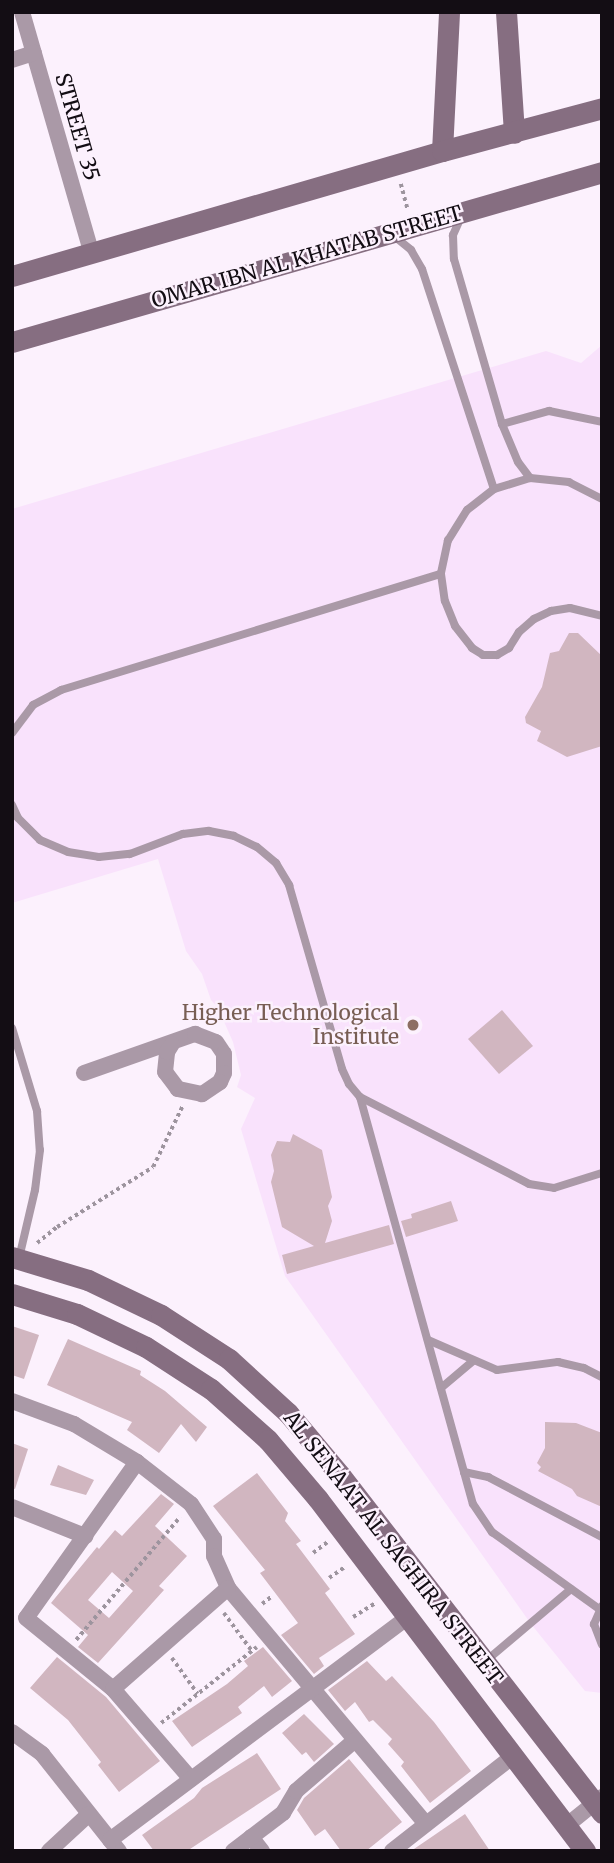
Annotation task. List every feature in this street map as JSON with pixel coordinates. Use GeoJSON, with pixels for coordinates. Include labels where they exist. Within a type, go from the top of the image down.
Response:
{"type":"FeatureCollection","features":[{"type":"Feature","properties":{"kind":"street","name":"STREET 35"},"geometry":{"type":"LineString","coordinates":[[22,12],[92,254]]}},
{"type":"Feature","properties":{"kind":"street"},"geometry":{"type":"LineString","coordinates":[[442,151],[449,12]]}},
{"type":"Feature","properties":{"kind":"street"},"geometry":{"type":"LineString","coordinates":[[506,12],[514,133]]}},
{"type":"Feature","properties":{"kind":"street"},"geometry":{"type":"LineString","coordinates":[[12,60],[34,54]]}},
{"type":"Feature","properties":{"kind":"street"},"geometry":{"type":"LineString","coordinates":[[12,276],[442,151],[602,108]]}},
{"type":"Feature","properties":{"kind":"street","name":"OMAR IBN AL KHATAB STREET"},"geometry":{"type":"LineString","coordinates":[[12,342],[602,172]]}},
{"type":"Feature","properties":{"kind":"street"},"geometry":{"type":"LineString","coordinates":[[195,1034],[216,1042],[224,1054],[224,1073],[220,1082],[202,1094],[188,1094],[178,1089],[166,1072],[167,1052],[173,1044],[181,1037],[195,1034]]}},
{"type":"Feature","properties":{"kind":"street"},"geometry":{"type":"LineString","coordinates":[[84,1073],[173,1044]]}},
{"type":"Feature","properties":{"kind":"street","name":"AL SENAAT AL SAGHIRA STREET"},"geometry":{"type":"LineString","coordinates":[[15,1257],[88,1280],[149,1309],[229,1359],[288,1413],[599,1804]]}},
{"type":"Feature","properties":{"kind":"street","name":"AL SENAAT AL SAGHIRA STREET"},"geometry":{"type":"LineString","coordinates":[[12,1294],[77,1314],[146,1347],[211,1389],[268,1440],[408,1616],[585,1851]]}},
{"type":"Feature","properties":{"kind":"street"},"geometry":{"type":"LineString","coordinates":[[12,1401],[74,1424],[137,1462],[191,1504],[211,1532],[219,1573],[228,1588],[426,1824]]}},
{"type":"Feature","properties":{"kind":"street"},"geometry":{"type":"LineString","coordinates":[[137,1462],[26,1618],[68,1649],[113,1689],[191,1779]]}},
{"type":"Feature","properties":{"kind":"street"},"geometry":{"type":"LineString","coordinates":[[12,1507],[85,1536]]}},
{"type":"Feature","properties":{"kind":"street"},"geometry":{"type":"LineString","coordinates":[[113,1689],[228,1588]]}},
{"type":"Feature","properties":{"kind":"street"},"geometry":{"type":"LineString","coordinates":[[12,1732],[42,1754],[114,1845],[191,1779],[408,1616]]}},
{"type":"Feature","properties":{"kind":"street"},"geometry":{"type":"LineString","coordinates":[[233,1851],[283,1813],[296,1791],[355,1740]]}},
{"type":"Feature","properties":{"kind":"street"},"geometry":{"type":"LineString","coordinates":[[392,1851],[513,1756]]}},
{"type":"Feature","properties":{"kind":"street"},"geometry":{"type":"LineString","coordinates":[[566,1826],[599,1804]]}},
{"type":"Feature","properties":{"kind":"street"},"geometry":{"type":"LineString","coordinates":[[49,1851],[89,1814]]}},
{"type":"Feature","properties":{"kind":"street"},"geometry":{"type":"LineString","coordinates":[[251,1837],[262,1851]]}},
{"type":"Feature","properties":{"kind":"lane"},"geometry":{"type":"LineString","coordinates":[[464,212],[451,247],[502,424],[518,462],[530,478]]}},
{"type":"Feature","properties":{"kind":"lane"},"geometry":{"type":"LineString","coordinates":[[392,234],[411,250],[422,269],[494,489]]}},
{"type":"Feature","properties":{"kind":"lane"},"geometry":{"type":"LineString","coordinates":[[502,424],[549,411],[602,422]]}},
{"type":"Feature","properties":{"kind":"lane"},"geometry":{"type":"LineString","coordinates":[[602,499],[569,482],[530,478],[494,489],[467,510],[448,540],[441,574],[445,601],[455,626],[472,648],[483,655],[497,655],[509,648],[519,632],[551,611],[570,608],[602,617]]}},
{"type":"Feature","properties":{"kind":"lane"},"geometry":{"type":"LineString","coordinates":[[12,733],[33,705],[61,690],[441,574]]}},
{"type":"Feature","properties":{"kind":"lane"},"geometry":{"type":"LineString","coordinates":[[12,805],[18,818],[40,839],[79,854],[99,857],[130,854],[183,834],[209,831],[234,836],[257,847],[276,863],[289,885],[342,1069],[349,1084],[360,1097],[529,1184],[554,1188],[602,1173]]}},
{"type":"Feature","properties":{"kind":"lane"},"geometry":{"type":"LineString","coordinates":[[12,1028],[37,1111],[40,1150],[35,1190],[15,1257]]}},
{"type":"Feature","properties":{"kind":"lane"},"geometry":{"type":"LineString","coordinates":[[360,1097],[473,1504],[485,1524],[600,1608],[594,1624],[602,1645]]}},
{"type":"Feature","properties":{"kind":"lane"},"geometry":{"type":"LineString","coordinates":[[428,1340],[473,1361],[503,1370],[558,1362],[584,1367],[602,1377]]}},
{"type":"Feature","properties":{"kind":"lane"},"geometry":{"type":"LineString","coordinates":[[441,1388],[473,1361]]}},
{"type":"Feature","properties":{"kind":"lane"},"geometry":{"type":"LineString","coordinates":[[464,1472],[488,1477],[602,1537]]}},
{"type":"Feature","properties":{"kind":"lane"},"geometry":{"type":"LineString","coordinates":[[485,1662],[571,1589]]}},
{"type":"Feature","properties":{"kind":"path"},"geometry":{"type":"LineString","coordinates":[[396,165],[413,227]]}},
{"type":"Feature","properties":{"kind":"path"},"geometry":{"type":"LineString","coordinates":[[15,1257],[57,1227],[153,1167],[188,1094]]}},
{"type":"Feature","properties":{"kind":"path"},"geometry":{"type":"LineString","coordinates":[[68,1649],[191,1504]]}},
{"type":"Feature","properties":{"kind":"path"},"geometry":{"type":"LineString","coordinates":[[352,1618],[390,1594]]}},
{"type":"Feature","properties":{"kind":"path"},"geometry":{"type":"LineString","coordinates":[[215,1600],[252,1651]]}},
{"type":"Feature","properties":{"kind":"path"},"geometry":{"type":"LineString","coordinates":[[150,1732],[269,1637]]}},
{"type":"Feature","properties":{"kind":"path"},"geometry":{"type":"LineString","coordinates":[[162,1646],[198,1694]]}},
{"type":"Feature","properties":{"kind":"shaded area","name":"Higher Technological Institute"},"geometry":{"type":"Polygon","coordinates":[[[602,345],[602,1693],[585,1691],[531,1624],[285,1276],[241,1129],[255,1098],[237,1087],[241,1075],[233,1042],[218,1008],[211,1000],[202,974],[186,951],[158,859],[12,903],[12,509],[546,351],[581,363],[602,345]]]}},
{"type":"Feature","properties":{"kind":"building"},"geometry":{"type":"Polygon","coordinates":[[[569,633],[578,633],[602,656],[602,746],[567,757],[537,741],[541,731],[526,723],[525,717],[542,687],[550,653],[559,651],[569,633]]]}},
{"type":"Feature","properties":{"kind":"building"},"geometry":{"type":"Polygon","coordinates":[[[502,1010],[533,1046],[499,1074],[468,1039],[502,1010]]]}},
{"type":"Feature","properties":{"kind":"building"},"geometry":{"type":"Polygon","coordinates":[[[293,1134],[322,1150],[332,1197],[328,1206],[332,1221],[325,1243],[389,1225],[394,1244],[287,1274],[282,1255],[314,1246],[282,1227],[271,1182],[274,1171],[271,1155],[277,1141],[290,1142],[293,1134]]]}},
{"type":"Feature","properties":{"kind":"building"},"geometry":{"type":"Polygon","coordinates":[[[451,1201],[458,1221],[406,1237],[401,1221],[412,1218],[411,1214],[451,1201]]]}},
{"type":"Feature","properties":{"kind":"building"},"geometry":{"type":"Polygon","coordinates":[[[12,1326],[39,1335],[24,1379],[12,1375],[12,1326]]]}},
{"type":"Feature","properties":{"kind":"building"},"geometry":{"type":"Polygon","coordinates":[[[68,1339],[141,1371],[140,1375],[165,1391],[207,1427],[196,1442],[181,1424],[159,1453],[127,1430],[132,1422],[47,1385],[68,1339]]]}},
{"type":"Feature","properties":{"kind":"building"},"geometry":{"type":"Polygon","coordinates":[[[545,1422],[576,1423],[602,1433],[602,1507],[577,1496],[572,1489],[538,1471],[541,1467],[537,1463],[545,1448],[545,1422]]]}},
{"type":"Feature","properties":{"kind":"building"},"geometry":{"type":"Polygon","coordinates":[[[12,1443],[28,1449],[15,1489],[12,1488],[12,1443]]]}},
{"type":"Feature","properties":{"kind":"building"},"geometry":{"type":"Polygon","coordinates":[[[58,1465],[94,1480],[86,1495],[50,1485],[58,1465]]]}},
{"type":"Feature","properties":{"kind":"building"},"geometry":{"type":"Polygon","coordinates":[[[257,1473],[288,1513],[285,1521],[301,1541],[296,1544],[330,1589],[325,1593],[355,1634],[319,1658],[324,1666],[314,1674],[281,1635],[298,1623],[260,1573],[265,1570],[213,1506],[257,1473]]]}},
{"type":"Feature","properties":{"kind":"building"},"geometry":{"type":"Polygon","coordinates":[[[161,1494],[174,1504],[155,1526],[187,1556],[159,1586],[164,1590],[98,1663],[78,1647],[88,1635],[51,1603],[97,1547],[99,1549],[115,1530],[122,1536],[161,1494]],[[112,1572],[88,1600],[109,1618],[133,1591],[112,1572]]]}},
{"type":"Feature","properties":{"kind":"building"},"geometry":{"type":"Polygon","coordinates":[[[263,1647],[292,1681],[272,1697],[264,1686],[238,1707],[242,1713],[192,1747],[172,1721],[227,1684],[248,1666],[244,1661],[263,1647]]]}},
{"type":"Feature","properties":{"kind":"building"},"geometry":{"type":"Polygon","coordinates":[[[57,1657],[106,1697],[160,1761],[119,1792],[98,1765],[101,1762],[68,1720],[30,1688],[57,1657]]]}},
{"type":"Feature","properties":{"kind":"building"},"geometry":{"type":"Polygon","coordinates":[[[367,1661],[386,1681],[392,1676],[434,1722],[471,1771],[430,1803],[401,1766],[404,1762],[388,1744],[392,1739],[373,1720],[369,1722],[355,1702],[345,1711],[328,1690],[367,1661]]]}},
{"type":"Feature","properties":{"kind":"building"},"geometry":{"type":"Polygon","coordinates":[[[304,1714],[334,1744],[314,1762],[306,1752],[302,1755],[282,1733],[304,1714]]]}},
{"type":"Feature","properties":{"kind":"building"},"geometry":{"type":"Polygon","coordinates":[[[257,1753],[281,1789],[187,1851],[154,1851],[142,1835],[194,1798],[202,1788],[257,1753]]]}},
{"type":"Feature","properties":{"kind":"building"},"geometry":{"type":"Polygon","coordinates":[[[349,1759],[402,1822],[366,1851],[341,1851],[325,1829],[315,1836],[297,1810],[304,1798],[349,1759]]]}},
{"type":"Feature","properties":{"kind":"building"},"geometry":{"type":"Polygon","coordinates":[[[465,1814],[490,1851],[411,1851],[433,1836],[465,1814]]]}},
{"type":"Feature","properties":{"kind":"place","name":"Higher Technological Institute"},"geometry":{"type":"Point","coordinates":[413,1025]}}]}
